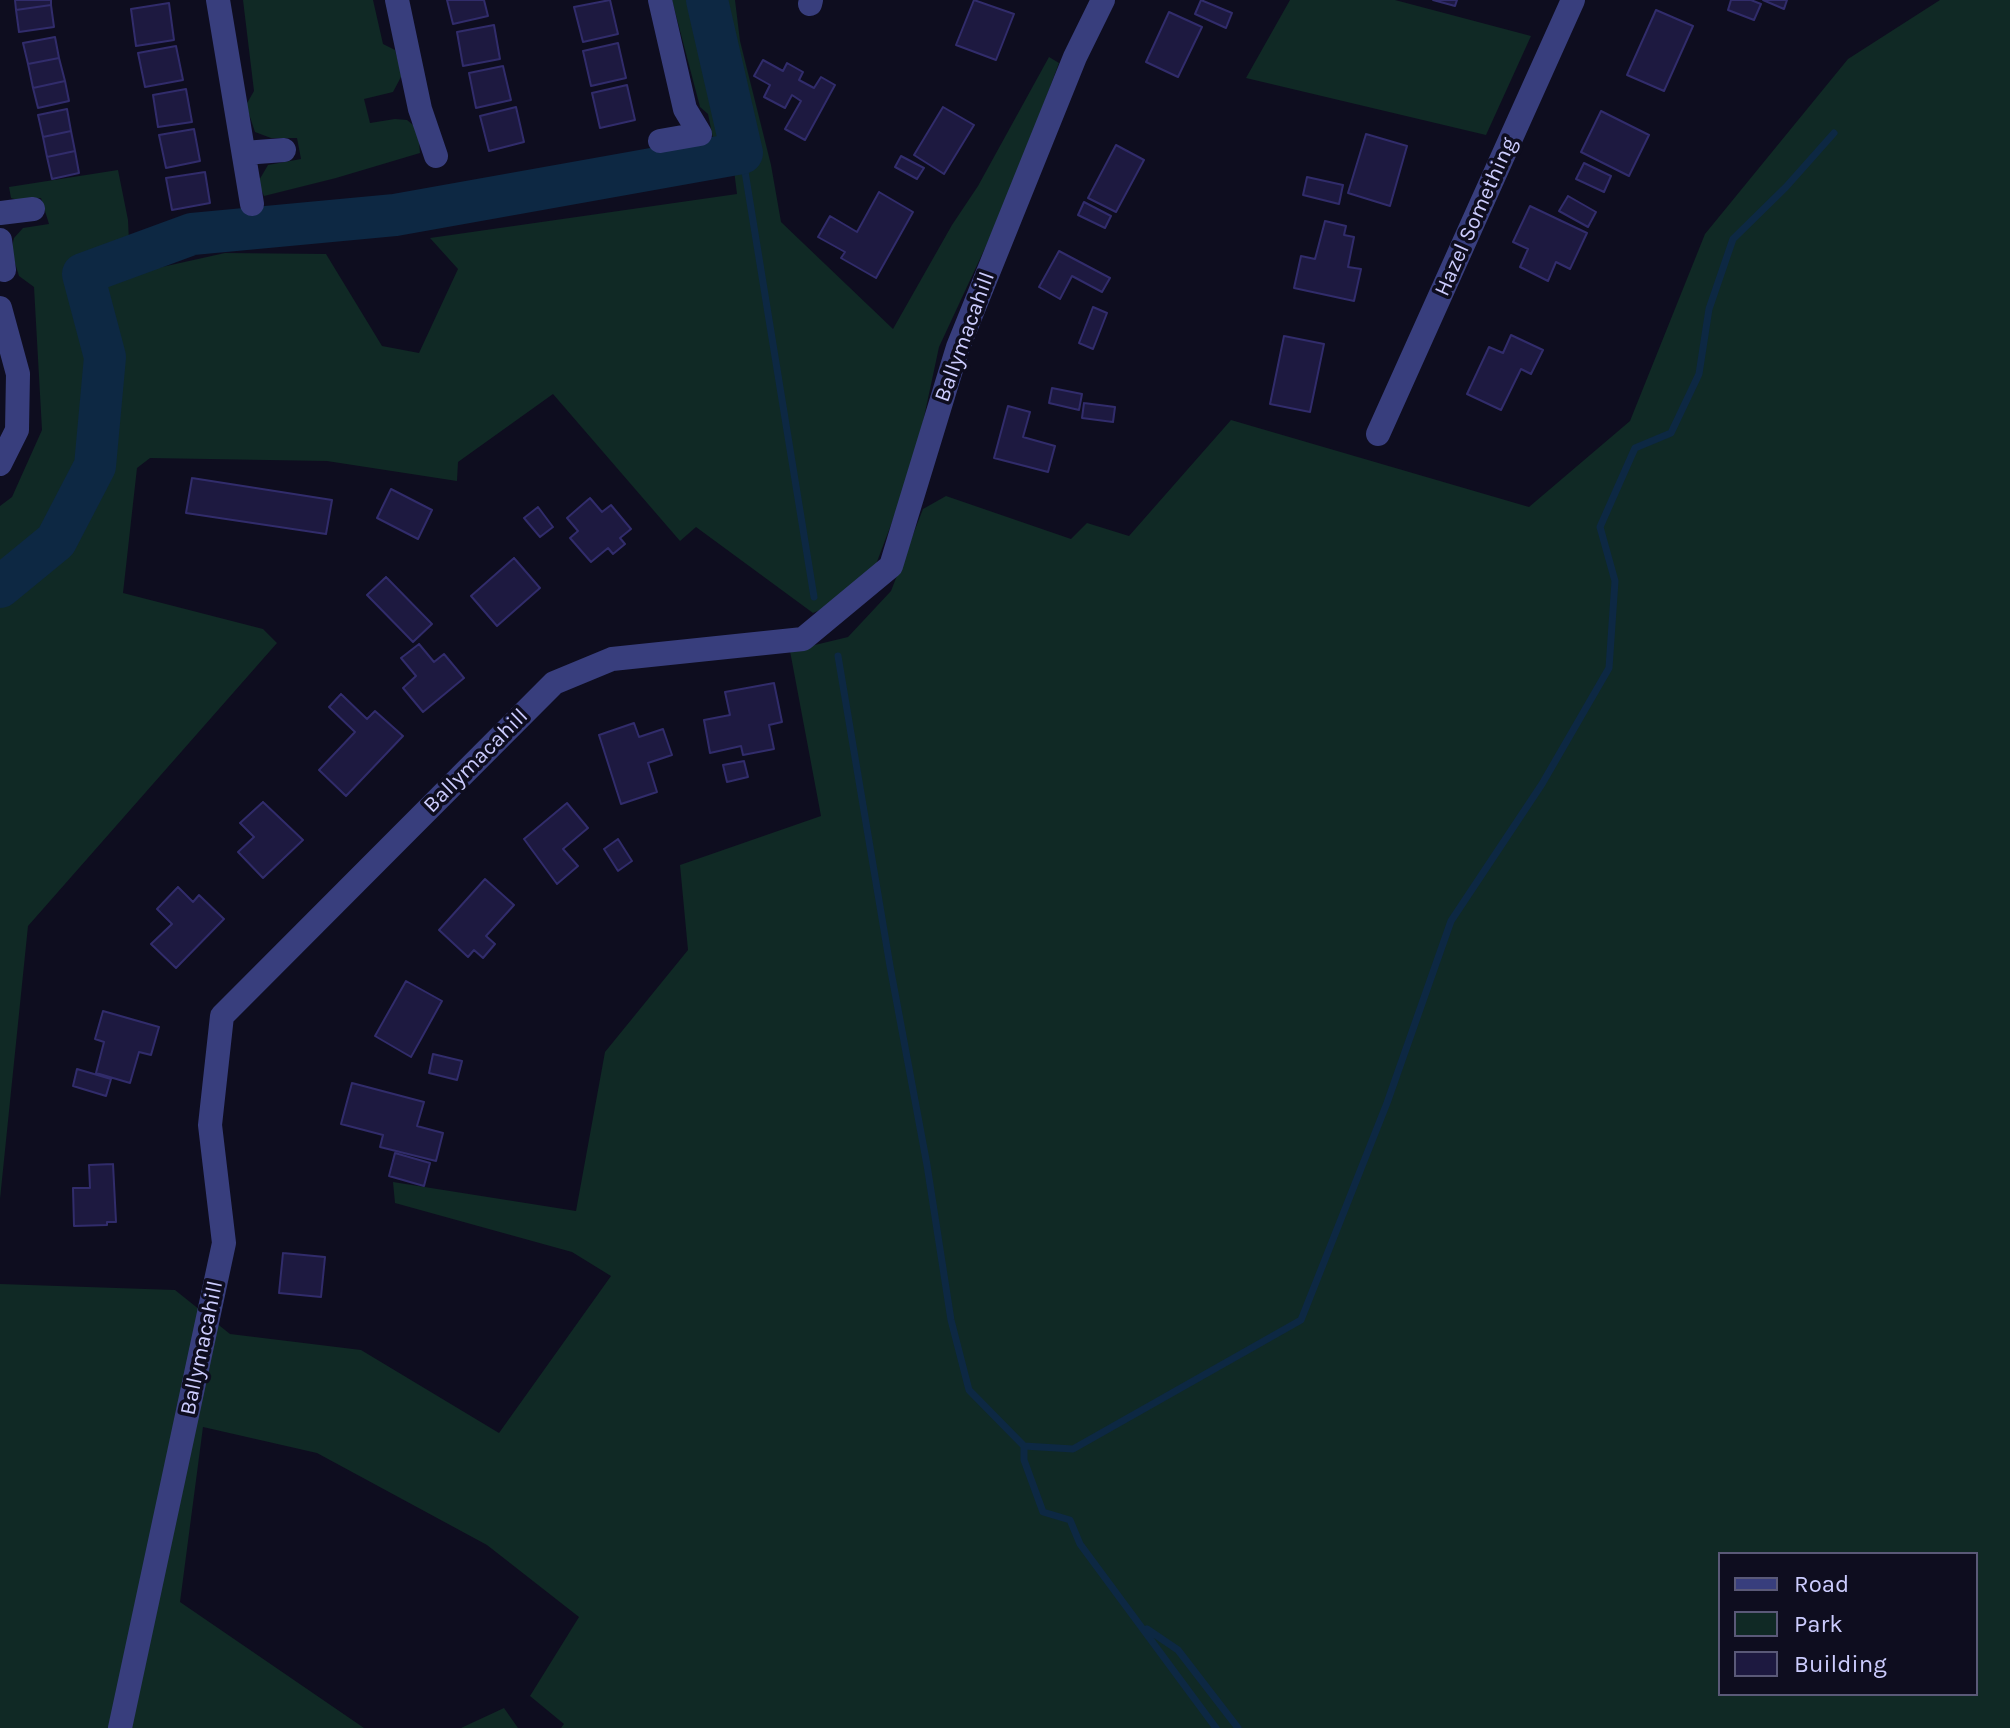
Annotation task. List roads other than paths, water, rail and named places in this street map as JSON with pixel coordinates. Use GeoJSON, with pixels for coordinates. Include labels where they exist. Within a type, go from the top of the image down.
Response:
{"type":"FeatureCollection","features":[{"type":"Feature","properties":{"kind":"street"},"geometry":{"type":"LineString","coordinates":[[218,0],[252,204]]}},
{"type":"Feature","properties":{"kind":"street"},"geometry":{"type":"LineString","coordinates":[[397,0],[408,111],[436,156]]}},
{"type":"Feature","properties":{"kind":"street"},"geometry":{"type":"LineString","coordinates":[[660,0],[685,109],[700,134],[660,141]]}},
{"type":"Feature","properties":{"kind":"street","name":"Ballymacahill"},"geometry":{"type":"LineString","coordinates":[[120,1728],[224,1243],[210,1125],[222,1016],[554,683],[612,659],[803,639],[891,566],[958,347],[1075,57],[1103,0]]}},
{"type":"Feature","properties":{"kind":"street","name":"Hazel Something"},"geometry":{"type":"LineString","coordinates":[[1378,434],[1573,0]]}},
{"type":"Feature","properties":{"kind":"street"},"geometry":{"type":"LineString","coordinates":[[244,153],[284,150]]}},
{"type":"Feature","properties":{"kind":"street"},"geometry":{"type":"LineString","coordinates":[[0,213],[33,209]]}},
{"type":"Feature","properties":{"kind":"street"},"geometry":{"type":"LineString","coordinates":[[0,240],[4,270]]}},
{"type":"Feature","properties":{"kind":"street"},"geometry":{"type":"LineString","coordinates":[[0,308],[18,374],[17,430],[0,464]]}},
{"type":"Feature","properties":{"kind":"waterway"},"geometry":{"type":"LineString","coordinates":[[0,587],[56,541],[95,466],[105,357],[83,274],[192,234],[395,215],[742,153],[707,0]]}},
{"type":"Feature","properties":{"kind":"waterway"},"geometry":{"type":"LineString","coordinates":[[838,656],[951,1320],[969,1390],[1024,1446],[1073,1449],[1301,1320],[1387,1103],[1451,921],[1542,784],[1609,668],[1615,581],[1600,527],[1635,448],[1671,433],[1699,374],[1709,309],[1733,239],[1786,187],[1834,133]]}},
{"type":"Feature","properties":{"kind":"waterway"},"geometry":{"type":"LineString","coordinates":[[742,153],[814,597]]}},
{"type":"Feature","properties":{"kind":"waterway"},"geometry":{"type":"LineString","coordinates":[[1024,1446],[1024,1460],[1043,1512],[1070,1520],[1080,1544],[1216,1728]]}},
{"type":"Feature","properties":{"kind":"waterway"},"geometry":{"type":"LineString","coordinates":[[1147,1629],[1178,1650],[1238,1728]]}}]}
